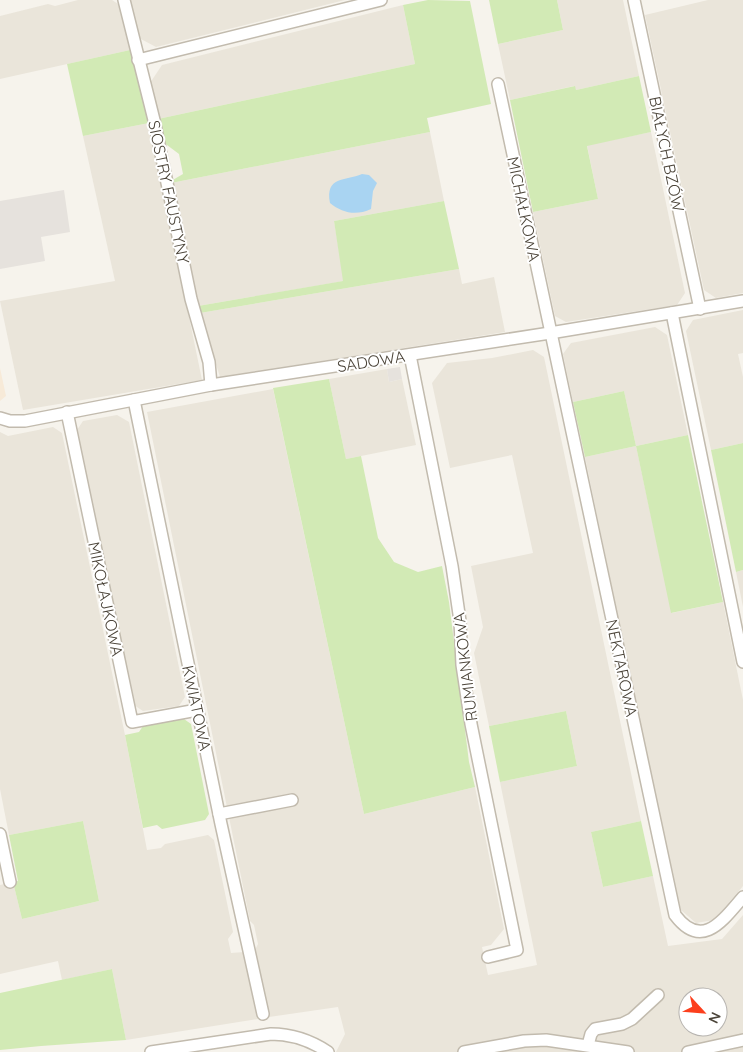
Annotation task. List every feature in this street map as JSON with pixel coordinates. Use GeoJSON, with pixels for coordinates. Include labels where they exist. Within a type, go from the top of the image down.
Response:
{"type":"FeatureCollection","features":[{"type":"Feature","properties":{"kind":"street","name":"SIOSTRY FAUSTYNY"},"geometry":{"type":"LineString","coordinates":[[124,0],[154,120],[191,299],[209,362],[211,385]]}},
{"type":"Feature","properties":{"kind":"street"},"geometry":{"type":"LineString","coordinates":[[138,60],[381,0]]}},
{"type":"Feature","properties":{"kind":"street","name":"BIAŁYCH BZÓW"},"geometry":{"type":"LineString","coordinates":[[634,0],[700,309]]}},
{"type":"Feature","properties":{"kind":"street","name":"MICHAŁKOWA"},"geometry":{"type":"LineString","coordinates":[[498,84],[550,333]]}},
{"type":"Feature","properties":{"kind":"street","name":"SADOWA"},"geometry":{"type":"LineString","coordinates":[[0,418],[10,421],[25,420],[211,385],[672,314],[743,301]]}},
{"type":"Feature","properties":{"kind":"street"},"geometry":{"type":"LineString","coordinates":[[672,314],[743,662]]}},
{"type":"Feature","properties":{"kind":"street","name":"NEKTAROWA"},"geometry":{"type":"LineString","coordinates":[[550,333],[675,915],[687,928],[703,932],[718,925],[743,897]]}},
{"type":"Feature","properties":{"kind":"street","name":"RUMIANKOWA"},"geometry":{"type":"LineString","coordinates":[[410,355],[453,575],[460,620],[462,664],[471,724],[517,950],[488,957]]}},
{"type":"Feature","properties":{"kind":"street","name":"KWIATOWA"},"geometry":{"type":"LineString","coordinates":[[134,400],[197,710],[263,1014]]}},
{"type":"Feature","properties":{"kind":"street","name":"MIKOŁAJKOWA"},"geometry":{"type":"LineString","coordinates":[[67,412],[132,722],[197,710]]}},
{"type":"Feature","properties":{"kind":"street"},"geometry":{"type":"LineString","coordinates":[[219,814],[292,800]]}},
{"type":"Feature","properties":{"kind":"street"},"geometry":{"type":"LineString","coordinates":[[0,834],[10,882]]}},
{"type":"Feature","properties":{"kind":"street"},"geometry":{"type":"LineString","coordinates":[[588,1046],[591,1034],[595,1029],[622,1024],[632,1019],[658,995]]}},
{"type":"Feature","properties":{"kind":"street"},"geometry":{"type":"LineString","coordinates":[[151,1052],[271,1034],[287,1034],[306,1040],[328,1052]]}},
{"type":"Feature","properties":{"kind":"street"},"geometry":{"type":"LineString","coordinates":[[464,1052],[524,1041],[546,1040],[623,1052]]}},
{"type":"Feature","properties":{"kind":"street"},"geometry":{"type":"LineString","coordinates":[[688,1052],[743,1040]]}},
{"type":"Feature","properties":{"kind":"shaded area"},"geometry":{"type":"Polygon","coordinates":[[[78,0],[112,0],[118,4],[130,50],[0,79],[0,16],[48,4],[55,6],[78,0]]]}},
{"type":"Feature","properties":{"kind":"shaded area"},"geometry":{"type":"Polygon","coordinates":[[[130,0],[345,0],[156,47],[139,38],[130,0]]]}},
{"type":"Feature","properties":{"kind":"shaded area"},"geometry":{"type":"Polygon","coordinates":[[[557,0],[623,0],[639,76],[576,90],[574,86],[510,100],[498,44],[563,30],[557,0]]]}},
{"type":"Feature","properties":{"kind":"shaded area"},"geometry":{"type":"Polygon","coordinates":[[[708,0],[743,0],[743,293],[716,298],[704,290],[645,15],[708,0]]]}},
{"type":"Feature","properties":{"kind":"shaded area"},"geometry":{"type":"Polygon","coordinates":[[[403,5],[415,64],[158,119],[150,83],[162,65],[403,5]]]}},
{"type":"Feature","properties":{"kind":"shaded area"},"geometry":{"type":"Polygon","coordinates":[[[149,123],[202,380],[23,410],[0,301],[115,281],[83,136],[149,123]]]}},
{"type":"Feature","properties":{"kind":"shaded area"},"geometry":{"type":"Polygon","coordinates":[[[430,132],[444,201],[334,221],[344,281],[198,306],[171,183],[430,132]]]}},
{"type":"Feature","properties":{"kind":"shaded area"},"geometry":{"type":"Polygon","coordinates":[[[651,132],[685,293],[677,305],[566,322],[555,316],[533,212],[598,199],[587,145],[651,132]]]}},
{"type":"Feature","properties":{"kind":"shaded area"},"geometry":{"type":"Polygon","coordinates":[[[64,190],[70,232],[41,237],[45,261],[0,269],[0,201],[64,190]]]}},
{"type":"Feature","properties":{"kind":"shaded area"},"geometry":{"type":"Polygon","coordinates":[[[459,269],[462,284],[494,277],[505,332],[220,377],[200,313],[459,269]]]}},
{"type":"Feature","properties":{"kind":"shaded area"},"geometry":{"type":"Polygon","coordinates":[[[743,310],[743,353],[738,354],[743,377],[743,443],[711,450],[686,331],[693,320],[743,310]]]}},
{"type":"Feature","properties":{"kind":"shaded area"},"geometry":{"type":"Polygon","coordinates":[[[655,327],[667,335],[688,435],[636,446],[624,391],[573,402],[563,354],[571,343],[655,327]]]}},
{"type":"Feature","properties":{"kind":"shaded area"},"geometry":{"type":"Polygon","coordinates":[[[533,350],[544,357],[641,821],[591,832],[603,887],[653,876],[668,946],[722,939],[743,915],[743,1052],[336,1052],[345,1034],[338,1007],[269,1017],[255,950],[258,944],[254,925],[250,921],[147,412],[273,389],[364,814],[475,787],[504,929],[491,945],[482,947],[488,975],[537,965],[500,782],[577,766],[566,711],[489,726],[474,653],[483,627],[471,566],[533,553],[512,455],[450,468],[432,383],[447,363],[492,358],[533,350]]]}},
{"type":"Feature","properties":{"kind":"shaded area"},"geometry":{"type":"Polygon","coordinates":[[[400,367],[402,379],[389,382],[387,369],[400,367]]]}},
{"type":"Feature","properties":{"kind":"shaded area"},"geometry":{"type":"Polygon","coordinates":[[[0,368],[6,396],[0,401],[0,368]]]}},
{"type":"Feature","properties":{"kind":"shaded area"},"geometry":{"type":"Polygon","coordinates":[[[387,369],[389,382],[402,379],[416,445],[346,459],[329,379],[387,369]]]}},
{"type":"Feature","properties":{"kind":"shaded area"},"geometry":{"type":"Polygon","coordinates":[[[117,415],[129,422],[185,697],[179,706],[143,711],[134,705],[77,430],[83,421],[117,415]]]}},
{"type":"Feature","properties":{"kind":"shaded area"},"geometry":{"type":"Polygon","coordinates":[[[53,427],[62,433],[147,850],[161,848],[165,844],[208,835],[214,840],[233,932],[228,939],[231,953],[244,952],[258,1019],[126,1040],[112,969],[62,980],[58,961],[0,974],[0,885],[13,882],[22,919],[99,901],[83,821],[9,835],[0,789],[0,432],[8,436],[53,427]]]}},
{"type":"Feature","properties":{"kind":"shaded area"},"geometry":{"type":"Polygon","coordinates":[[[636,446],[672,613],[723,602],[743,700],[743,886],[714,920],[696,923],[681,910],[669,864],[585,457],[636,446]]]}},
{"type":"Feature","properties":{"kind":"shaded area"},"geometry":{"type":"Polygon","coordinates":[[[743,570],[743,607],[736,572],[743,570]]]}},
{"type":"Feature","properties":{"kind":"green space"},"geometry":{"type":"Polygon","coordinates":[[[428,0],[470,1],[491,104],[427,118],[430,132],[171,183],[171,181],[183,174],[179,154],[163,142],[158,119],[415,64],[403,5],[428,0]]]}},
{"type":"Feature","properties":{"kind":"green space"},"geometry":{"type":"Polygon","coordinates":[[[489,0],[557,0],[563,30],[498,44],[489,0]]]}},
{"type":"Feature","properties":{"kind":"green space"},"geometry":{"type":"Polygon","coordinates":[[[130,50],[149,123],[83,136],[67,64],[130,50]]]}},
{"type":"Feature","properties":{"kind":"green space"},"geometry":{"type":"Polygon","coordinates":[[[639,76],[651,132],[587,146],[598,199],[533,212],[510,100],[575,86],[576,90],[639,76]]]}},
{"type":"Feature","properties":{"kind":"green space"},"geometry":{"type":"Polygon","coordinates":[[[444,201],[459,269],[200,313],[198,306],[343,281],[334,221],[444,201]]]}},
{"type":"Feature","properties":{"kind":"green space"},"geometry":{"type":"Polygon","coordinates":[[[329,379],[346,459],[361,456],[378,538],[394,562],[418,572],[442,566],[449,602],[469,762],[475,787],[364,814],[273,388],[329,379]]]}},
{"type":"Feature","properties":{"kind":"green space"},"geometry":{"type":"Polygon","coordinates":[[[624,391],[636,446],[585,457],[573,402],[624,391]]]}},
{"type":"Feature","properties":{"kind":"green space"},"geometry":{"type":"Polygon","coordinates":[[[688,435],[723,602],[671,613],[636,446],[688,435]]]}},
{"type":"Feature","properties":{"kind":"green space"},"geometry":{"type":"Polygon","coordinates":[[[743,443],[743,570],[736,572],[711,450],[743,443]]]}},
{"type":"Feature","properties":{"kind":"green space"},"geometry":{"type":"Polygon","coordinates":[[[566,711],[577,766],[500,782],[489,726],[566,711]]]}},
{"type":"Feature","properties":{"kind":"green space"},"geometry":{"type":"Polygon","coordinates":[[[184,719],[191,724],[209,814],[205,820],[162,829],[157,825],[143,828],[125,735],[139,732],[143,726],[184,719]]]}},
{"type":"Feature","properties":{"kind":"green space"},"geometry":{"type":"Polygon","coordinates":[[[83,821],[99,901],[22,919],[13,882],[18,881],[9,835],[83,821]]]}},
{"type":"Feature","properties":{"kind":"green space"},"geometry":{"type":"Polygon","coordinates":[[[641,821],[653,876],[603,887],[591,832],[641,821]]]}},
{"type":"Feature","properties":{"kind":"green space"},"geometry":{"type":"Polygon","coordinates":[[[112,969],[126,1040],[0,1050],[0,993],[112,969]]]}},
{"type":"Feature","properties":{"kind":"water"},"geometry":{"type":"Polygon","coordinates":[[[362,174],[369,175],[377,183],[373,191],[371,209],[355,213],[339,209],[330,203],[329,194],[333,184],[362,174]]]}}]}
